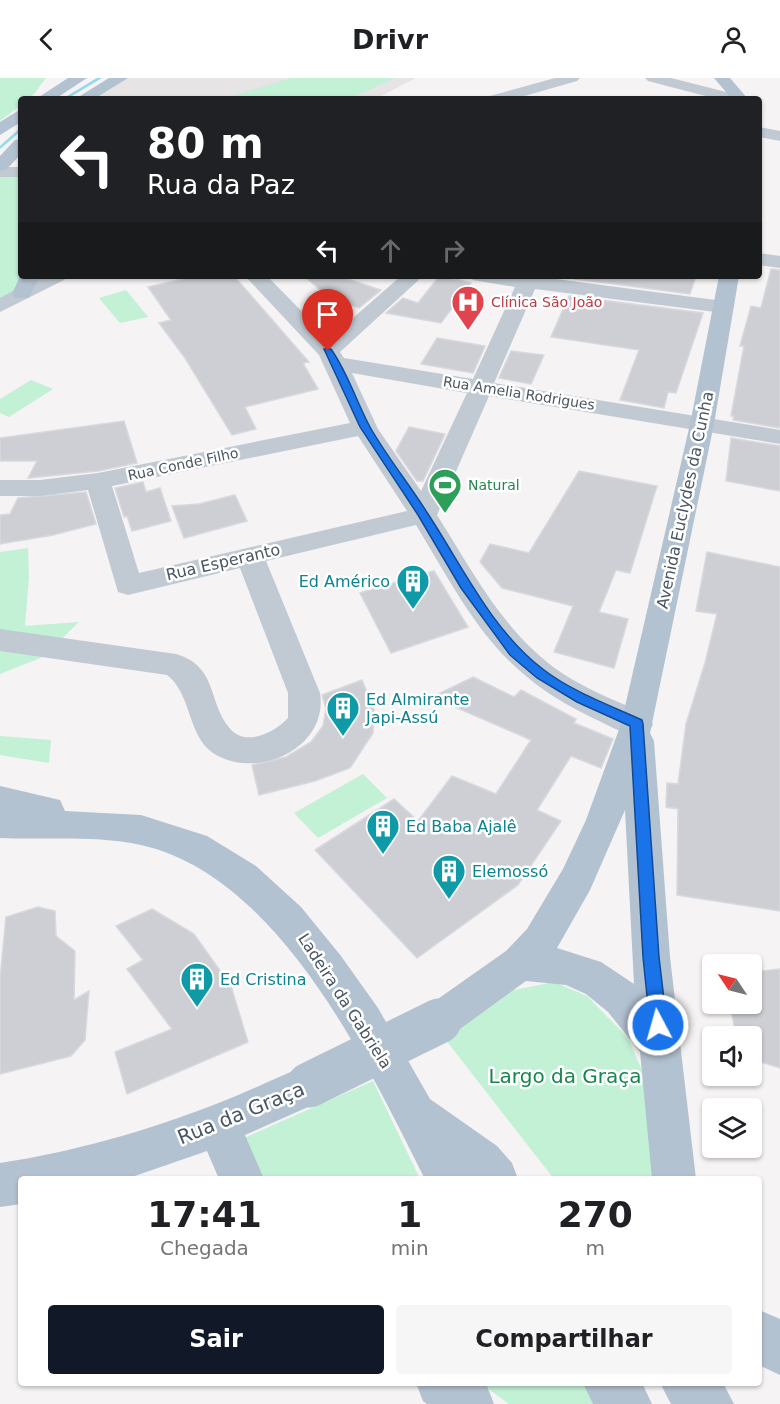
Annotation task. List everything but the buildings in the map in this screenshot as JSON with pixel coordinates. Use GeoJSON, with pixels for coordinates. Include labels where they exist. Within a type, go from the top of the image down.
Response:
{"type":"FeatureCollection","features":[{"type":"Feature","properties":{"kind":"main road"},"geometry":{"type":"LineString","coordinates":[[49,96],[79,78]]}},
{"type":"Feature","properties":{"kind":"main road"},"geometry":{"type":"LineString","coordinates":[[88,96],[120,78]]}},
{"type":"Feature","properties":{"kind":"main road"},"geometry":{"type":"LineString","coordinates":[[114,96],[126,78]]}},
{"type":"Feature","properties":{"kind":"main road"},"geometry":{"type":"LineString","coordinates":[[722,78],[736,96]]}},
{"type":"Feature","properties":{"kind":"main road"},"geometry":{"type":"LineString","coordinates":[[0,130],[18,116]]}},
{"type":"Feature","properties":{"kind":"main road"},"geometry":{"type":"LineString","coordinates":[[7,170],[18,150]]}},
{"type":"Feature","properties":{"kind":"main road","name":"Avenida Euclydes da Cunha"},"geometry":{"type":"LineString","coordinates":[[637,724],[702,424],[728,279]]}},
{"type":"Feature","properties":{"kind":"main road"},"geometry":{"type":"LineString","coordinates":[[520,963],[552,924],[577,879],[604,820],[637,724]]}},
{"type":"Feature","properties":{"kind":"main road"},"geometry":{"type":"LineString","coordinates":[[637,724],[651,957],[674,1176]]}},
{"type":"Feature","properties":{"kind":"main road"},"geometry":{"type":"LineString","coordinates":[[0,800],[141,830]]}},
{"type":"Feature","properties":{"kind":"main road","name":"Ladeira da Gabriela"},"geometry":{"type":"LineString","coordinates":[[0,824],[141,830],[173,839],[239,872],[273,903],[321,959],[414,1110],[447,1176]]}},
{"type":"Feature","properties":{"kind":"main road"},"geometry":{"type":"LineString","coordinates":[[520,963],[570,968],[603,983],[631,1004],[660,1045]]}},
{"type":"Feature","properties":{"kind":"main road","name":"Rua da Graça"},"geometry":{"type":"LineString","coordinates":[[45,1176],[126,1157],[218,1125],[309,1085],[439,1021],[520,963]]}},
{"type":"Feature","properties":{"kind":"main road","name":"Ladeira da Gabriela"},"geometry":{"type":"LineString","coordinates":[[414,1110],[481,1162],[493,1176]]}},
{"type":"Feature","properties":{"kind":"main road"},"geometry":{"type":"LineString","coordinates":[[218,1125],[241,1176]]}},
{"type":"Feature","properties":{"kind":"main road"},"geometry":{"type":"LineString","coordinates":[[762,1336],[780,1350]]}},
{"type":"Feature","properties":{"kind":"main road"},"geometry":{"type":"LineString","coordinates":[[445,1386],[469,1404]]}},
{"type":"Feature","properties":{"kind":"main road"},"geometry":{"type":"LineString","coordinates":[[611,1386],[627,1404]]}},
{"type":"Feature","properties":{"kind":"main road"},"geometry":{"type":"LineString","coordinates":[[688,1386],[709,1404]]}},
{"type":"Feature","properties":{"kind":"street"},"geometry":{"type":"LineString","coordinates":[[507,96],[572,78]]}},
{"type":"Feature","properties":{"kind":"street"},"geometry":{"type":"LineString","coordinates":[[653,78],[726,96]]}},
{"type":"Feature","properties":{"kind":"street"},"geometry":{"type":"LineString","coordinates":[[762,133],[780,136]]}},
{"type":"Feature","properties":{"kind":"street"},"geometry":{"type":"LineString","coordinates":[[762,259],[780,262]]}},
{"type":"Feature","properties":{"kind":"street"},"geometry":{"type":"LineString","coordinates":[[0,306],[26,285],[47,279]]}},
{"type":"Feature","properties":{"kind":"street"},"geometry":{"type":"LineString","coordinates":[[258,279],[332,358],[365,427],[424,515],[466,585],[514,651],[541,675],[582,698],[637,724]]}},
{"type":"Feature","properties":{"kind":"street"},"geometry":{"type":"LineString","coordinates":[[332,358],[410,279]]}},
{"type":"Feature","properties":{"kind":"street"},"geometry":{"type":"LineString","coordinates":[[509,279],[723,307]]}},
{"type":"Feature","properties":{"kind":"street"},"geometry":{"type":"LineString","coordinates":[[424,515],[483,387],[528,281]]}},
{"type":"Feature","properties":{"kind":"street","name":"Rua Amelia Rodrigues"},"geometry":{"type":"LineString","coordinates":[[332,358],[483,387],[780,437]]}},
{"type":"Feature","properties":{"kind":"street","name":"Rua Conde Filho"},"geometry":{"type":"LineString","coordinates":[[0,488],[40,489],[98,481],[365,427]]}},
{"type":"Feature","properties":{"kind":"street","name":"Rua Esperanto"},"geometry":{"type":"LineString","coordinates":[[98,481],[128,585],[424,515]]}},
{"type":"Feature","properties":{"kind":"street"},"geometry":{"type":"LineString","coordinates":[[0,639],[176,665],[190,677],[212,730],[223,743],[240,750],[261,749],[281,743],[301,728],[307,712],[304,693],[250,556]]}},
{"type":"Feature","properties":{"kind":"shaded area"},"geometry":{"type":"Polygon","coordinates":[[[128,78],[416,78],[381,96],[98,96],[128,78]]]}},
{"type":"Feature","properties":{"kind":"green space"},"geometry":{"type":"Polygon","coordinates":[[[0,78],[46,78],[32,96],[18,96],[18,107],[0,121],[0,78]]]}},
{"type":"Feature","properties":{"kind":"green space"},"geometry":{"type":"Polygon","coordinates":[[[291,78],[395,78],[356,96],[232,96],[291,78]]]}},
{"type":"Feature","properties":{"kind":"green space"},"geometry":{"type":"Polygon","coordinates":[[[0,176],[18,177],[20,279],[14,293],[0,301],[0,176]]]}},
{"type":"Feature","properties":{"kind":"green space"},"geometry":{"type":"Polygon","coordinates":[[[126,290],[148,317],[120,323],[99,298],[126,290]]]}},
{"type":"Feature","properties":{"kind":"green space"},"geometry":{"type":"Polygon","coordinates":[[[31,380],[53,389],[9,417],[0,413],[0,399],[31,380]]]}},
{"type":"Feature","properties":{"kind":"green space"},"geometry":{"type":"Polygon","coordinates":[[[28,548],[29,577],[25,626],[79,622],[43,657],[0,674],[0,552],[28,548]]]}},
{"type":"Feature","properties":{"kind":"green space"},"geometry":{"type":"Polygon","coordinates":[[[0,736],[51,740],[49,763],[0,755],[0,736]]]}},
{"type":"Feature","properties":{"kind":"green space"},"geometry":{"type":"Polygon","coordinates":[[[363,774],[387,798],[318,838],[294,813],[363,774]]]}},
{"type":"Feature","properties":{"kind":"green space","name":"Largo da Graça"},"geometry":{"type":"Polygon","coordinates":[[[554,982],[587,996],[628,1038],[643,1073],[656,1176],[552,1176],[438,1030],[490,995],[554,982]]]}},
{"type":"Feature","properties":{"kind":"green space"},"geometry":{"type":"Polygon","coordinates":[[[373,1081],[419,1176],[263,1176],[244,1138],[373,1081]]]}},
{"type":"Feature","properties":{"kind":"green space"},"geometry":{"type":"Polygon","coordinates":[[[484,1386],[590,1386],[605,1404],[509,1404],[484,1386]]]}},
{"type":"Feature","properties":{"kind":"waterway"},"geometry":{"type":"LineString","coordinates":[[69,96],[100,78]]}},
{"type":"Feature","properties":{"kind":"waterway"},"geometry":{"type":"LineString","coordinates":[[0,148],[18,132]]}},
{"type":"Feature","properties":{"kind":"place","name":"Clínica São João"},"geometry":{"type":"Point","coordinates":[468,331]}},
{"type":"Feature","properties":{"kind":"place","name":"Natural"},"geometry":{"type":"Point","coordinates":[445,514]}},
{"type":"Feature","properties":{"kind":"place","name":"Ed Américo"},"geometry":{"type":"Point","coordinates":[413,610]}},
{"type":"Feature","properties":{"kind":"place","name":"Ed Almirante Japi-Assú"},"geometry":{"type":"Point","coordinates":[343,737]}},
{"type":"Feature","properties":{"kind":"place","name":"Ed Baba Ajalê"},"geometry":{"type":"Point","coordinates":[383,855]}},
{"type":"Feature","properties":{"kind":"place","name":"Elemossó"},"geometry":{"type":"Point","coordinates":[449,900]}},
{"type":"Feature","properties":{"kind":"place","name":"Ed Cristina"},"geometry":{"type":"Point","coordinates":[197,1008]}},
{"type":"Feature","properties":{"kind":"route"},"geometry":{"type":"LineString","coordinates":[[328,351],[365,427],[424,515],[466,585],[514,651],[541,675],[582,698],[637,724],[651,957],[658,1025]]}}]}
